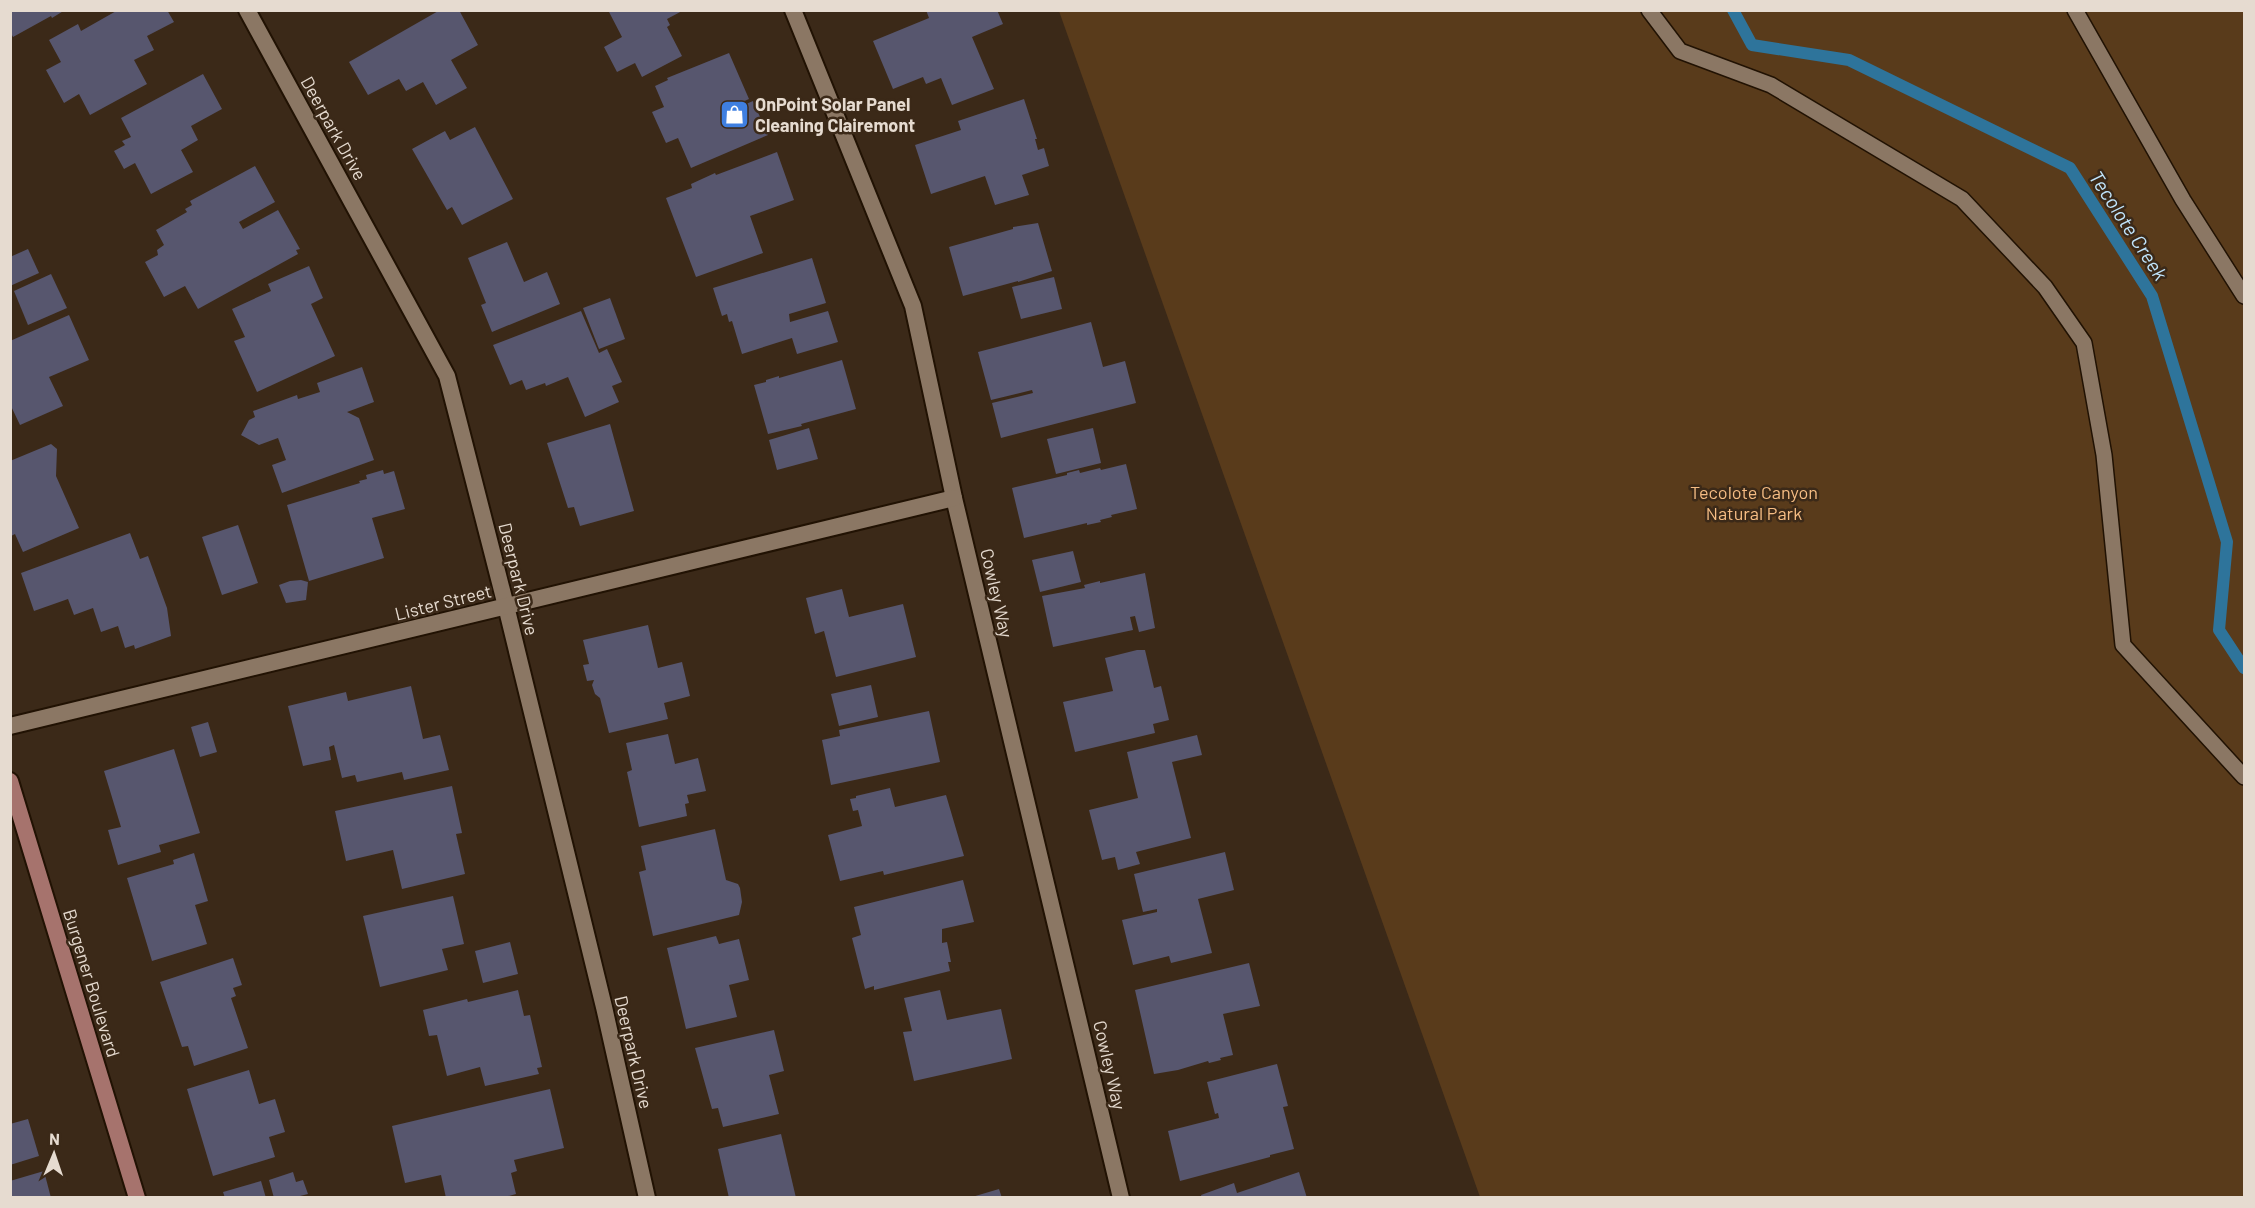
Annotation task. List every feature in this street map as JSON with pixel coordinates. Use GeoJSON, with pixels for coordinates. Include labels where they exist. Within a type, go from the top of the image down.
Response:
{"type":"FeatureCollection","features":[{"type":"Feature","properties":{"kind":"main road","name":"Burgener Boulevard"},"geometry":{"type":"LineString","coordinates":[[10,781],[137,1197]]}},
{"type":"Feature","properties":{"kind":"street","name":"Deerpark Drive"},"geometry":{"type":"LineString","coordinates":[[247,10],[447,376],[506,606],[601,996],[647,1197]]}},
{"type":"Feature","properties":{"kind":"street","name":"Cowley Way"},"geometry":{"type":"LineString","coordinates":[[793,10],[913,306],[954,498],[1121,1197]]}},
{"type":"Feature","properties":{"kind":"street","name":"Lister Street"},"geometry":{"type":"LineString","coordinates":[[10,726],[954,498]]}},
{"type":"Feature","properties":{"kind":"lane"},"geometry":{"type":"LineString","coordinates":[[1649,10],[1680,51],[1771,85],[1962,199],[2045,287],[2084,343],[2104,455],[2123,645],[2244,777]]}},
{"type":"Feature","properties":{"kind":"lane"},"geometry":{"type":"LineString","coordinates":[[2075,10],[2183,200],[2244,296]]}},
{"type":"Feature","properties":{"kind":"green space","name":"Tecolote Canyon Natural Park"},"geometry":{"type":"Polygon","coordinates":[[[1059,11],[2244,11],[2244,1197],[1480,1197],[1059,11]]]}},
{"type":"Feature","properties":{"kind":"building"},"geometry":{"type":"Polygon","coordinates":[[[10,10],[65,10],[13,37],[10,31],[10,10]]]}},
{"type":"Feature","properties":{"kind":"building"},"geometry":{"type":"Polygon","coordinates":[[[118,10],[167,10],[174,22],[147,36],[154,50],[134,60],[147,84],[90,115],[79,94],[64,103],[46,70],[61,62],[49,40],[78,24],[81,31],[118,10]]]}},
{"type":"Feature","properties":{"kind":"building"},"geometry":{"type":"Polygon","coordinates":[[[440,10],[459,10],[478,45],[451,60],[467,88],[436,105],[423,82],[406,91],[399,79],[368,95],[349,62],[440,10]]]}},
{"type":"Feature","properties":{"kind":"building"},"geometry":{"type":"Polygon","coordinates":[[[608,10],[684,10],[667,19],[670,25],[667,27],[682,56],[642,77],[635,63],[617,72],[604,47],[622,37],[608,10]]]}},
{"type":"Feature","properties":{"kind":"building"},"geometry":{"type":"Polygon","coordinates":[[[926,10],[997,10],[1003,24],[972,37],[994,89],[952,105],[941,78],[926,84],[923,77],[893,89],[873,41],[929,18],[926,10]]]}},
{"type":"Feature","properties":{"kind":"building"},"geometry":{"type":"Polygon","coordinates":[[[729,53],[749,99],[724,110],[725,113],[753,101],[768,135],[691,168],[678,138],[666,143],[652,112],[664,107],[655,86],[668,80],[667,78],[729,53]]]}},
{"type":"Feature","properties":{"kind":"building"},"geometry":{"type":"Polygon","coordinates":[[[203,74],[222,109],[191,126],[198,140],[181,150],[193,172],[151,194],[135,163],[124,169],[114,151],[125,145],[122,141],[131,137],[121,118],[203,74]]]}},
{"type":"Feature","properties":{"kind":"building"},"geometry":{"type":"Polygon","coordinates":[[[1024,99],[1037,139],[1035,139],[1038,150],[1044,148],[1049,166],[1022,175],[1029,195],[995,205],[985,176],[931,194],[915,145],[961,130],[958,121],[1024,99]]]}},
{"type":"Feature","properties":{"kind":"building"},"geometry":{"type":"Polygon","coordinates":[[[475,127],[513,199],[462,225],[452,207],[447,210],[412,149],[445,131],[450,140],[475,127]]]}},
{"type":"Feature","properties":{"kind":"building"},"geometry":{"type":"Polygon","coordinates":[[[777,152],[794,200],[750,216],[763,253],[696,277],[666,198],[692,188],[691,184],[715,173],[716,175],[777,152]]]}},
{"type":"Feature","properties":{"kind":"building"},"geometry":{"type":"Polygon","coordinates":[[[255,166],[275,202],[239,222],[243,229],[278,210],[300,249],[296,250],[298,254],[198,309],[185,286],[164,297],[145,262],[158,255],[157,250],[164,245],[156,230],[187,212],[185,209],[192,205],[190,201],[255,166]]]}},
{"type":"Feature","properties":{"kind":"building"},"geometry":{"type":"Polygon","coordinates":[[[1038,223],[1052,271],[963,296],[949,247],[1013,229],[1013,227],[1038,223]]]}},
{"type":"Feature","properties":{"kind":"building"},"geometry":{"type":"Polygon","coordinates":[[[507,242],[524,282],[547,272],[560,304],[492,332],[481,305],[486,303],[468,258],[507,242]]]}},
{"type":"Feature","properties":{"kind":"building"},"geometry":{"type":"Polygon","coordinates":[[[28,249],[39,273],[10,286],[10,257],[28,249]]]}},
{"type":"Feature","properties":{"kind":"building"},"geometry":{"type":"Polygon","coordinates":[[[812,258],[826,303],[789,314],[790,322],[828,311],[838,342],[797,354],[792,338],[742,354],[732,321],[729,322],[727,314],[722,316],[713,288],[812,258]]]}},
{"type":"Feature","properties":{"kind":"building"},"geometry":{"type":"Polygon","coordinates":[[[309,266],[323,298],[311,304],[335,356],[257,392],[234,341],[245,337],[232,309],[271,291],[268,284],[309,266]]]}},
{"type":"Feature","properties":{"kind":"building"},"geometry":{"type":"Polygon","coordinates":[[[51,274],[67,308],[28,325],[14,291],[51,274]]]}},
{"type":"Feature","properties":{"kind":"building"},"geometry":{"type":"Polygon","coordinates":[[[1054,277],[1062,309],[1021,319],[1012,287],[1054,277]]]}},
{"type":"Feature","properties":{"kind":"building"},"geometry":{"type":"Polygon","coordinates":[[[610,298],[625,339],[599,349],[583,308],[610,298]]]}},
{"type":"Feature","properties":{"kind":"building"},"geometry":{"type":"Polygon","coordinates":[[[581,311],[599,353],[607,349],[622,382],[612,386],[619,402],[585,417],[568,377],[546,386],[545,383],[526,390],[522,380],[510,385],[493,345],[581,311]]]}},
{"type":"Feature","properties":{"kind":"building"},"geometry":{"type":"Polygon","coordinates":[[[69,315],[89,360],[49,377],[63,406],[20,425],[10,404],[10,341],[69,315]]]}},
{"type":"Feature","properties":{"kind":"building"},"geometry":{"type":"Polygon","coordinates":[[[1091,322],[1103,367],[1125,361],[1136,403],[1001,438],[992,403],[1033,393],[1032,390],[991,400],[978,352],[1091,322]]]}},
{"type":"Feature","properties":{"kind":"building"},"geometry":{"type":"Polygon","coordinates":[[[842,360],[856,409],[768,434],[754,385],[779,376],[779,378],[842,360]]]}},
{"type":"Feature","properties":{"kind":"building"},"geometry":{"type":"Polygon","coordinates":[[[362,367],[374,402],[347,412],[359,418],[374,460],[282,493],[272,465],[286,460],[278,438],[259,445],[241,435],[249,420],[255,417],[253,411],[297,395],[298,399],[320,392],[317,383],[362,367]]]}},
{"type":"Feature","properties":{"kind":"building"},"geometry":{"type":"Polygon","coordinates":[[[610,424],[634,511],[580,526],[574,507],[568,508],[547,443],[610,424]]]}},
{"type":"Feature","properties":{"kind":"building"},"geometry":{"type":"Polygon","coordinates":[[[809,428],[818,459],[777,470],[769,440],[809,428]]]}},
{"type":"Feature","properties":{"kind":"building"},"geometry":{"type":"Polygon","coordinates":[[[1093,428],[1101,463],[1056,474],[1047,439],[1093,428]]]}},
{"type":"Feature","properties":{"kind":"building"},"geometry":{"type":"Polygon","coordinates":[[[51,444],[57,449],[56,476],[79,528],[23,552],[15,534],[11,536],[10,534],[10,461],[51,444]]]}},
{"type":"Feature","properties":{"kind":"building"},"geometry":{"type":"Polygon","coordinates":[[[1126,464],[1137,509],[1111,515],[1112,517],[1100,520],[1101,522],[1087,525],[1087,523],[1024,538],[1012,488],[1079,470],[1080,473],[1126,464]]]}},
{"type":"Feature","properties":{"kind":"building"},"geometry":{"type":"Polygon","coordinates":[[[383,470],[384,474],[394,471],[405,509],[372,518],[384,558],[309,581],[287,505],[360,483],[359,481],[367,479],[366,475],[383,470]]]}},
{"type":"Feature","properties":{"kind":"building"},"geometry":{"type":"Polygon","coordinates":[[[238,525],[258,583],[222,595],[202,537],[238,525]]]}},
{"type":"Feature","properties":{"kind":"building"},"geometry":{"type":"Polygon","coordinates":[[[130,533],[140,559],[148,556],[167,608],[171,636],[135,649],[134,645],[125,648],[118,626],[101,632],[93,608],[74,615],[68,599],[34,611],[21,573],[130,533]]]}},
{"type":"Feature","properties":{"kind":"building"},"geometry":{"type":"Polygon","coordinates":[[[1073,551],[1081,582],[1040,592],[1032,560],[1073,551]]]}},
{"type":"Feature","properties":{"kind":"building"},"geometry":{"type":"Polygon","coordinates":[[[1145,573],[1155,628],[1139,632],[1135,616],[1130,617],[1133,630],[1053,647],[1042,596],[1085,588],[1084,585],[1100,581],[1100,583],[1145,573]]]}},
{"type":"Feature","properties":{"kind":"building"},"geometry":{"type":"Polygon","coordinates":[[[301,580],[308,582],[306,600],[286,603],[279,585],[301,580]]]}},
{"type":"Feature","properties":{"kind":"building"},"geometry":{"type":"Polygon","coordinates":[[[842,589],[849,617],[903,604],[916,657],[836,677],[824,631],[815,634],[806,598],[842,589]]]}},
{"type":"Feature","properties":{"kind":"building"},"geometry":{"type":"Polygon","coordinates":[[[648,625],[658,668],[682,662],[690,696],[664,703],[668,719],[609,733],[600,698],[595,694],[592,685],[594,680],[587,681],[583,665],[589,664],[583,640],[648,625]]]}},
{"type":"Feature","properties":{"kind":"building"},"geometry":{"type":"Polygon","coordinates":[[[1145,650],[1154,688],[1161,686],[1169,720],[1153,724],[1155,733],[1075,752],[1063,702],[1113,691],[1105,658],[1145,650]]]}},
{"type":"Feature","properties":{"kind":"building"},"geometry":{"type":"Polygon","coordinates":[[[871,685],[878,717],[839,726],[831,694],[871,685]]]}},
{"type":"Feature","properties":{"kind":"building"},"geometry":{"type":"Polygon","coordinates":[[[411,686],[423,739],[440,735],[449,770],[404,780],[402,772],[357,782],[355,775],[342,778],[334,745],[329,747],[331,760],[303,766],[288,706],[346,692],[348,701],[411,686]]]}},
{"type":"Feature","properties":{"kind":"building"},"geometry":{"type":"Polygon","coordinates":[[[929,711],[940,762],[831,785],[822,740],[840,736],[839,730],[929,711]]]}},
{"type":"Feature","properties":{"kind":"building"},"geometry":{"type":"Polygon","coordinates":[[[208,722],[217,752],[200,757],[191,727],[208,722]]]}},
{"type":"Feature","properties":{"kind":"building"},"geometry":{"type":"Polygon","coordinates":[[[668,734],[675,764],[698,758],[706,791],[687,795],[689,803],[685,804],[687,816],[639,827],[627,772],[632,770],[626,743],[668,734]]]}},
{"type":"Feature","properties":{"kind":"building"},"geometry":{"type":"Polygon","coordinates":[[[1197,735],[1202,755],[1172,762],[1191,838],[1136,852],[1140,864],[1118,870],[1115,857],[1102,860],[1089,810],[1138,798],[1127,752],[1197,735]]]}},
{"type":"Feature","properties":{"kind":"building"},"geometry":{"type":"Polygon","coordinates":[[[174,749],[200,833],[159,845],[161,852],[118,865],[108,830],[121,827],[104,771],[174,749]]]}},
{"type":"Feature","properties":{"kind":"building"},"geometry":{"type":"Polygon","coordinates":[[[452,786],[462,833],[456,834],[465,874],[402,889],[393,850],[346,861],[335,811],[452,786]]]}},
{"type":"Feature","properties":{"kind":"building"},"geometry":{"type":"Polygon","coordinates":[[[890,788],[895,807],[946,795],[964,856],[884,875],[883,871],[840,881],[828,835],[862,826],[858,810],[853,811],[850,799],[890,788]]]}},
{"type":"Feature","properties":{"kind":"building"},"geometry":{"type":"Polygon","coordinates":[[[715,829],[726,880],[738,884],[740,888],[742,902],[739,915],[653,936],[639,872],[646,870],[641,846],[715,829]]]}},
{"type":"Feature","properties":{"kind":"building"},"geometry":{"type":"Polygon","coordinates":[[[1225,852],[1234,890],[1198,899],[1212,953],[1171,963],[1169,956],[1133,965],[1122,920],[1157,912],[1157,909],[1143,912],[1134,874],[1225,852]]]}},
{"type":"Feature","properties":{"kind":"building"},"geometry":{"type":"Polygon","coordinates":[[[194,853],[208,901],[195,905],[207,944],[152,961],[127,878],[174,864],[173,860],[194,853]]]}},
{"type":"Feature","properties":{"kind":"building"},"geometry":{"type":"Polygon","coordinates":[[[963,880],[974,922],[942,929],[942,943],[947,942],[951,962],[948,962],[950,971],[874,990],[874,986],[865,989],[852,938],[861,935],[854,907],[963,880]]]}},
{"type":"Feature","properties":{"kind":"building"},"geometry":{"type":"Polygon","coordinates":[[[453,896],[464,944],[442,949],[448,970],[380,987],[363,916],[453,896]]]}},
{"type":"Feature","properties":{"kind":"building"},"geometry":{"type":"Polygon","coordinates":[[[716,936],[719,944],[739,939],[749,980],[729,985],[737,1017],[686,1029],[667,948],[716,936]]]}},
{"type":"Feature","properties":{"kind":"building"},"geometry":{"type":"Polygon","coordinates":[[[510,942],[518,974],[483,983],[475,951],[510,942]]]}},
{"type":"Feature","properties":{"kind":"building"},"geometry":{"type":"Polygon","coordinates":[[[233,958],[242,985],[233,988],[236,996],[231,998],[248,1048],[194,1066],[188,1046],[182,1047],[160,982],[233,958]]]}},
{"type":"Feature","properties":{"kind":"building"},"geometry":{"type":"Polygon","coordinates":[[[1249,963],[1260,1006],[1223,1014],[1233,1055],[1209,1063],[1208,1061],[1154,1074],[1135,990],[1249,963]]]}},
{"type":"Feature","properties":{"kind":"building"},"geometry":{"type":"Polygon","coordinates":[[[518,990],[524,1016],[530,1015],[542,1067],[537,1068],[539,1074],[485,1086],[480,1067],[447,1076],[437,1035],[429,1036],[423,1010],[518,990]]]}},
{"type":"Feature","properties":{"kind":"building"},"geometry":{"type":"Polygon","coordinates":[[[940,990],[947,1020],[1001,1009],[1012,1059],[914,1081],[903,1032],[912,1031],[904,998],[940,990]]]}},
{"type":"Feature","properties":{"kind":"building"},"geometry":{"type":"Polygon","coordinates":[[[774,1030],[784,1071],[769,1075],[779,1114],[723,1127],[718,1108],[712,1109],[695,1048],[774,1030]]]}},
{"type":"Feature","properties":{"kind":"building"},"geometry":{"type":"Polygon","coordinates":[[[1277,1064],[1288,1106],[1283,1107],[1294,1149],[1180,1181],[1168,1131],[1219,1118],[1218,1113],[1215,1114],[1207,1082],[1277,1064]]]}},
{"type":"Feature","properties":{"kind":"building"},"geometry":{"type":"Polygon","coordinates":[[[249,1070],[259,1104],[275,1099],[285,1132],[269,1137],[275,1157],[213,1176],[187,1089],[249,1070]]]}},
{"type":"Feature","properties":{"kind":"building"},"geometry":{"type":"Polygon","coordinates":[[[550,1089],[564,1148],[514,1160],[517,1171],[511,1173],[516,1194],[501,1198],[446,1198],[441,1175],[405,1183],[392,1126],[550,1089]]]}},
{"type":"Feature","properties":{"kind":"building"},"geometry":{"type":"Polygon","coordinates":[[[28,1119],[39,1156],[10,1165],[10,1124],[28,1119]]]}},
{"type":"Feature","properties":{"kind":"building"},"geometry":{"type":"Polygon","coordinates":[[[781,1134],[796,1198],[729,1198],[718,1149],[781,1134]]]}},
{"type":"Feature","properties":{"kind":"building"},"geometry":{"type":"Polygon","coordinates":[[[44,1171],[51,1198],[10,1198],[10,1181],[44,1171]]]}},
{"type":"Feature","properties":{"kind":"building"},"geometry":{"type":"Polygon","coordinates":[[[293,1172],[296,1182],[303,1180],[308,1194],[300,1198],[274,1198],[269,1180],[293,1172]]]}},
{"type":"Feature","properties":{"kind":"building"},"geometry":{"type":"Polygon","coordinates":[[[1299,1172],[1307,1198],[1202,1198],[1201,1195],[1234,1183],[1237,1193],[1299,1172]]]}},
{"type":"Feature","properties":{"kind":"building"},"geometry":{"type":"Polygon","coordinates":[[[261,1181],[266,1198],[225,1198],[223,1192],[261,1181]]]}},
{"type":"Feature","properties":{"kind":"building"},"geometry":{"type":"Polygon","coordinates":[[[999,1189],[1002,1198],[972,1198],[972,1197],[999,1189]]]}},
{"type":"Feature","properties":{"kind":"waterway","name":"Tecolote Creek"},"geometry":{"type":"LineString","coordinates":[[1733,10],[1752,45],[1849,60],[2070,168],[2152,296],[2227,542],[2219,630],[2244,668]]}},
{"type":"Feature","properties":{"kind":"place","name":"OnPoint Solar Panel Cleaning Clairemont"},"geometry":{"type":"Point","coordinates":[734,114]}}]}
